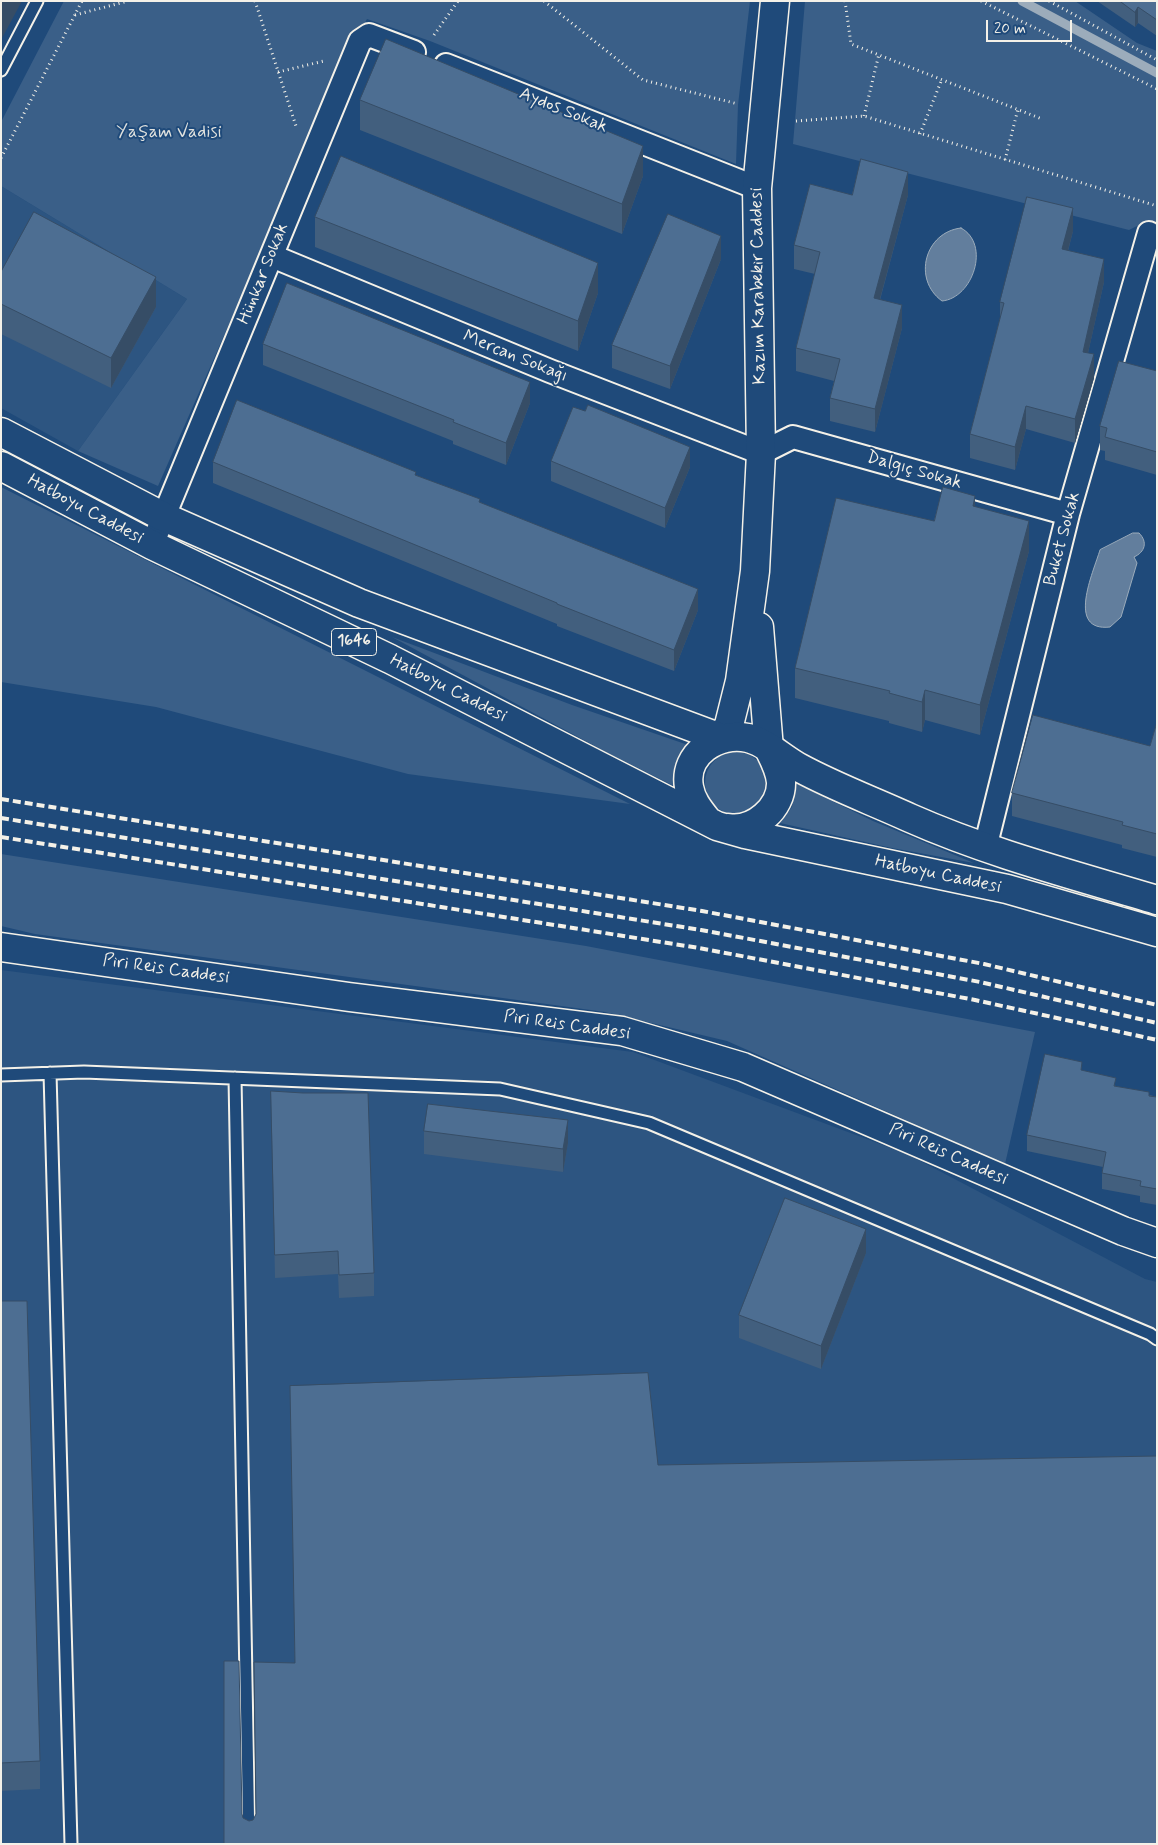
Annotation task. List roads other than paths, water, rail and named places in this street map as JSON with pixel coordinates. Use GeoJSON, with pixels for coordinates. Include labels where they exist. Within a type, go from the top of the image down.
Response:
{"type":"FeatureCollection","features":[{"type":"Feature","properties":{"kind":"main road","name":"Kazım Karabekir Caddesi"},"geometry":{"type":"LineString","coordinates":[[755,571],[761,452],[757,188],[775,1]]}},
{"type":"Feature","properties":{"kind":"main road","name":"Hatboyu Caddesi"},"geometry":{"type":"LineString","coordinates":[[1,432],[164,517],[359,603],[722,738],[732,736],[747,738],[800,768],[985,848],[1157,900]]}},
{"type":"Feature","properties":{"kind":"main road","name":"Hatboyu Caddesi"},"geometry":{"type":"LineString","coordinates":[[1,466],[152,545],[390,659],[712,823],[744,834],[1007,889],[1157,932]]}},
{"type":"Feature","properties":{"kind":"main road"},"geometry":{"type":"LineString","coordinates":[[712,823],[696,806],[692,796],[688,773],[693,760],[701,750],[722,738],[729,725],[740,680],[755,571]]}},
{"type":"Feature","properties":{"kind":"main road"},"geometry":{"type":"LineString","coordinates":[[755,571],[769,749]]}},
{"type":"Feature","properties":{"kind":"main road","name":"Hatboyu Caddesi"},"geometry":{"type":"LineString","coordinates":[[712,823],[733,828],[745,827],[767,814],[776,804],[781,784],[780,772],[769,749]]}},
{"type":"Feature","properties":{"kind":"main road","name":"Piri Reis Caddesi"},"geometry":{"type":"LineString","coordinates":[[1,947],[349,997],[622,1031],[743,1067],[1123,1231],[1157,1243]]}},
{"type":"Feature","properties":{"kind":"street","name":"Aydos Sokak"},"geometry":{"type":"LineString","coordinates":[[369,34],[757,188]]}},
{"type":"Feature","properties":{"kind":"street","name":"Hünkar Sokak"},"geometry":{"type":"LineString","coordinates":[[152,545],[360,41],[369,34]]}},
{"type":"Feature","properties":{"kind":"street","name":"Buket Sokak"},"geometry":{"type":"LineString","coordinates":[[985,848],[1068,514],[1149,233]]}},
{"type":"Feature","properties":{"kind":"street","name":"Mercan Sokağı"},"geometry":{"type":"LineString","coordinates":[[272,256],[550,371],[761,452]]}},
{"type":"Feature","properties":{"kind":"street","name":"Dalgıç Sokak"},"geometry":{"type":"LineString","coordinates":[[761,452],[793,437],[1068,514]]}},
{"type":"Feature","properties":{"kind":"lane"},"geometry":{"type":"LineString","coordinates":[[1,70],[37,1]]}},
{"type":"Feature","properties":{"kind":"lane"},"geometry":{"type":"LineString","coordinates":[[1,1075],[84,1072],[500,1089],[649,1123],[1150,1334],[1157,1339]]}},
{"type":"Feature","properties":{"kind":"lane"},"geometry":{"type":"LineString","coordinates":[[50,1073],[71,1844]]}},
{"type":"Feature","properties":{"kind":"lane"},"geometry":{"type":"LineString","coordinates":[[235,1078],[249,1844]]}},
{"type":"Feature","properties":{"kind":"waterway"},"geometry":{"type":"LineString","coordinates":[[1022,1],[1157,73]]}},
{"type":"Feature","properties":{"kind":"railway"},"geometry":{"type":"LineString","coordinates":[[1,799],[702,911],[984,964],[1157,1005]]}},
{"type":"Feature","properties":{"kind":"railway"},"geometry":{"type":"LineString","coordinates":[[1,818],[701,930],[980,982],[1157,1023]]}},
{"type":"Feature","properties":{"kind":"railway"},"geometry":{"type":"LineString","coordinates":[[1,837],[699,948],[975,1000],[1157,1040]]}},
{"type":"Feature","properties":{"kind":"park label","name":"Yaşam Vadisi"},"geometry":{"type":"Point","coordinates":[169,133]}}]}
